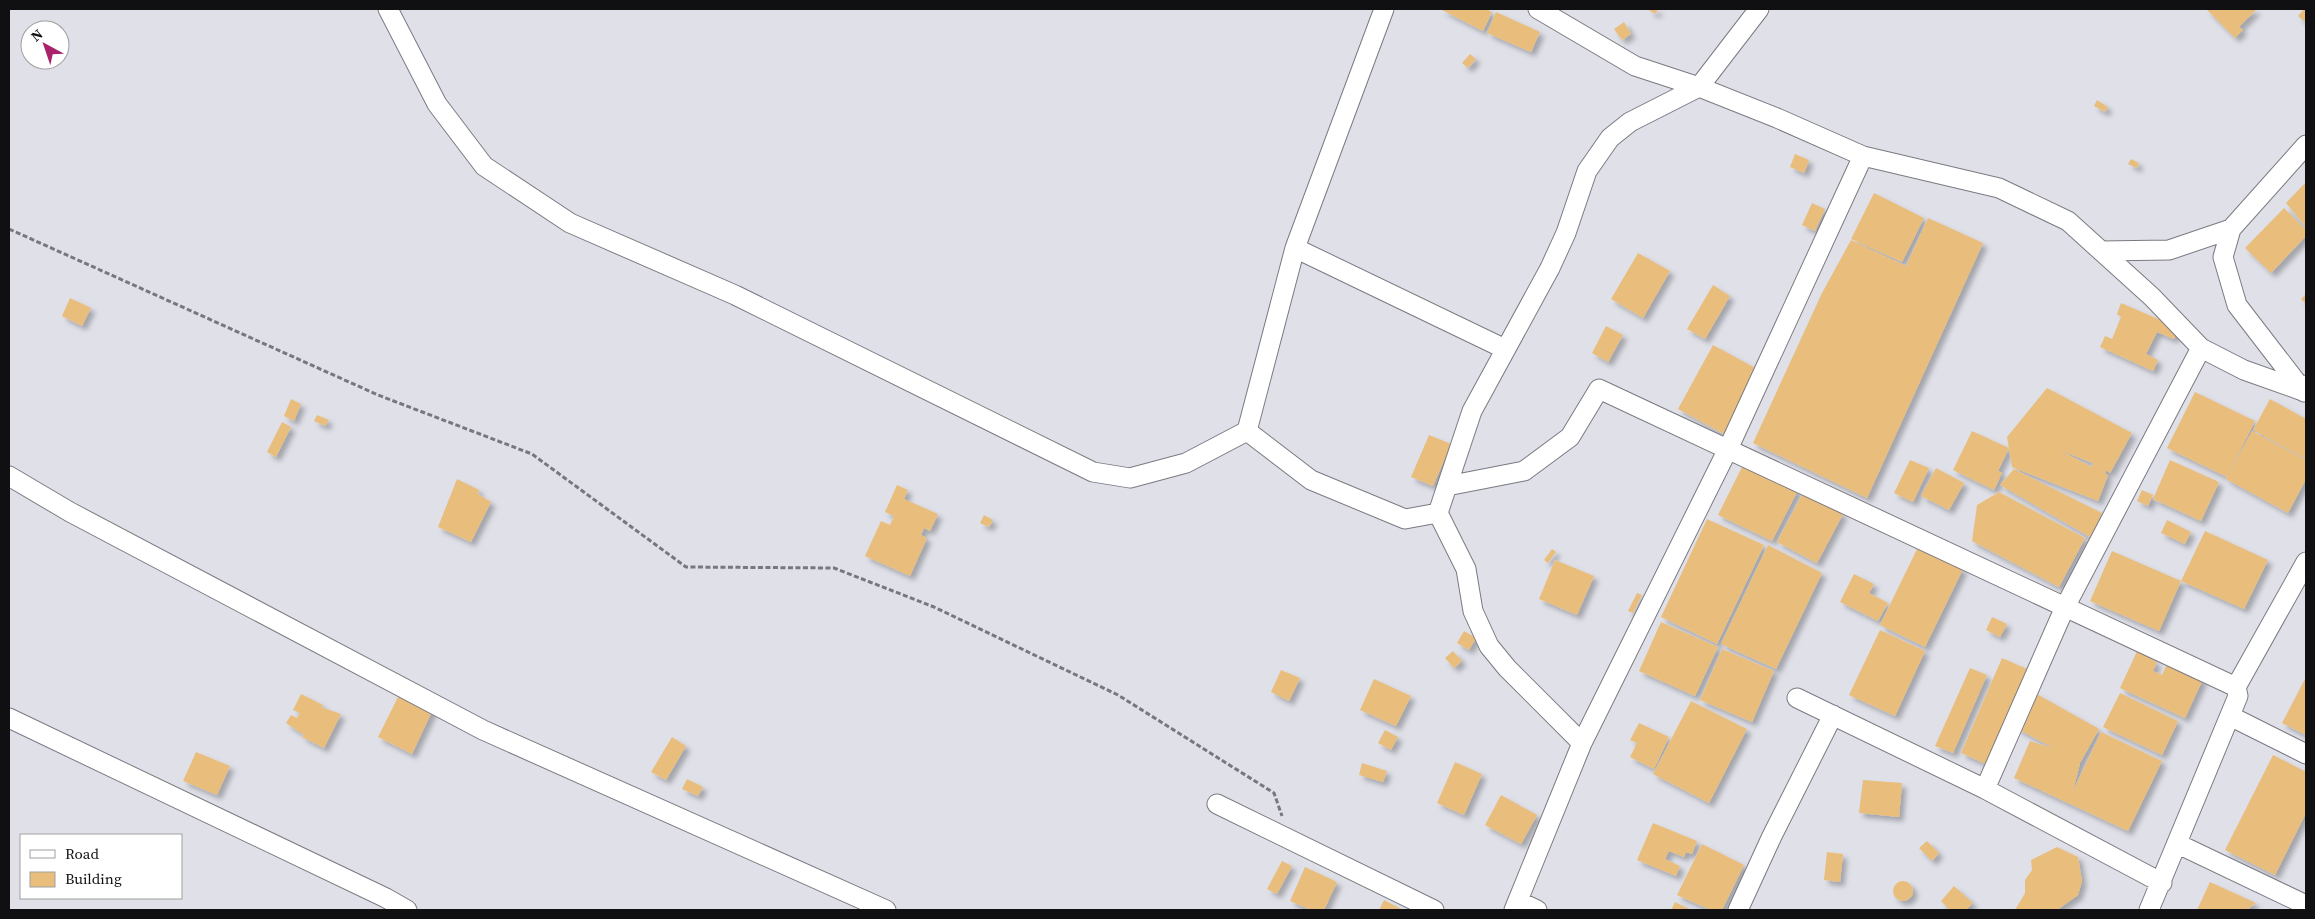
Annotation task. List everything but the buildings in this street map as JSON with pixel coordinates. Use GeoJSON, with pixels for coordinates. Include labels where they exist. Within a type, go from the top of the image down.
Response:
{"type":"FeatureCollection","features":[{"type":"Feature","properties":{"kind":"street"},"geometry":{"type":"LineString","coordinates":[[388,9],[437,104],[484,166],[570,223],[735,295],[1093,472],[1130,478],[1186,463],[1246,431],[1294,248],[1384,9]]}},
{"type":"Feature","properties":{"kind":"street"},"geometry":{"type":"LineString","coordinates":[[1538,9],[1635,66],[1699,87],[1777,118],[1863,156],[1998,188],[2068,221],[2152,297],[2201,348],[2244,370],[2305,390]]}},
{"type":"Feature","properties":{"kind":"street"},"geometry":{"type":"LineString","coordinates":[[1582,743],[1507,668],[1489,646],[1473,611],[1466,569],[1438,514],[1472,410],[1554,260],[1576,206],[1587,171],[1610,138],[1630,122],[1699,87],[1759,9]]}},
{"type":"Feature","properties":{"kind":"street"},"geometry":{"type":"LineString","coordinates":[[2305,390],[2237,305],[2223,257],[2231,229],[2306,145]]}},
{"type":"Feature","properties":{"kind":"street"},"geometry":{"type":"LineString","coordinates":[[1537,910],[1516,906],[1582,743],[1728,449],[1863,156]]}},
{"type":"Feature","properties":{"kind":"street"},"geometry":{"type":"LineString","coordinates":[[2101,251],[2169,250],[2231,229]]}},
{"type":"Feature","properties":{"kind":"street"},"geometry":{"type":"LineString","coordinates":[[1294,248],[1505,349]]}},
{"type":"Feature","properties":{"kind":"street"},"geometry":{"type":"LineString","coordinates":[[1985,789],[2065,607],[2201,348]]}},
{"type":"Feature","properties":{"kind":"street"},"geometry":{"type":"LineString","coordinates":[[1447,486],[1524,470],[1570,437],[1599,388],[2236,687]]}},
{"type":"Feature","properties":{"kind":"street"},"geometry":{"type":"LineString","coordinates":[[1246,431],[1311,480],[1404,520],[1438,514]]}},
{"type":"Feature","properties":{"kind":"street"},"geometry":{"type":"LineString","coordinates":[[9,476],[70,512],[483,730],[886,910]]}},
{"type":"Feature","properties":{"kind":"street"},"geometry":{"type":"LineString","coordinates":[[2149,910],[2238,696],[2236,687],[2306,562]]}},
{"type":"Feature","properties":{"kind":"street"},"geometry":{"type":"LineString","coordinates":[[1797,698],[1985,789],[2162,882]]}},
{"type":"Feature","properties":{"kind":"street"},"geometry":{"type":"LineString","coordinates":[[1738,910],[1772,836],[1833,715]]}},
{"type":"Feature","properties":{"kind":"street"},"geometry":{"type":"LineString","coordinates":[[2230,716],[2306,754]]}},
{"type":"Feature","properties":{"kind":"street"},"geometry":{"type":"LineString","coordinates":[[9,718],[386,898],[407,910]]}},
{"type":"Feature","properties":{"kind":"street"},"geometry":{"type":"LineString","coordinates":[[1216,804],[1434,910]]}},
{"type":"Feature","properties":{"kind":"street"},"geometry":{"type":"LineString","coordinates":[[2178,844],[2306,905]]}},
{"type":"Feature","properties":{"kind":"path"},"geometry":{"type":"LineString","coordinates":[[9,229],[378,395],[532,454],[686,567],[834,568],[942,611],[1118,695],[1274,793],[1291,840]]}}]}
